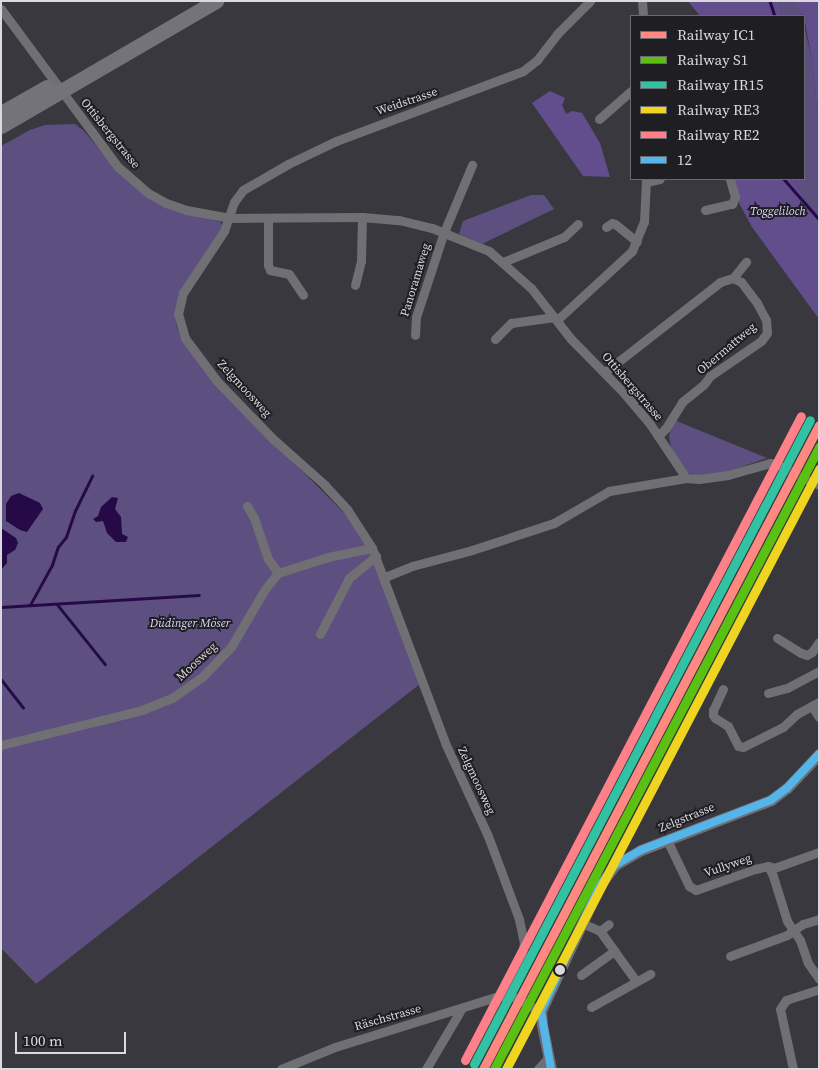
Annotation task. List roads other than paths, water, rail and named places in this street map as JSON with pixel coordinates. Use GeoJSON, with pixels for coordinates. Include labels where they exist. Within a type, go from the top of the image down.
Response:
{"type":"FeatureCollection","features":[{"type":"Feature","properties":{"kind":"highway"},"geometry":{"type":"LineString","coordinates":[[1,113],[195,1]]}},
{"type":"Feature","properties":{"kind":"highway"},"geometry":{"type":"LineString","coordinates":[[1,126],[216,1]]}},
{"type":"Feature","properties":{"kind":"street","name":"Weidstrasse"},"geometry":{"type":"LineString","coordinates":[[230,218],[234,202],[242,190],[288,164],[361,131],[440,104],[523,71],[531,66],[562,29],[590,1]]}},
{"type":"Feature","properties":{"kind":"street"},"geometry":{"type":"LineString","coordinates":[[642,1],[643,15]]}},
{"type":"Feature","properties":{"kind":"street","name":"Ottisbergstrasse"},"geometry":{"type":"LineString","coordinates":[[1,9],[74,111],[117,166],[148,193],[186,210],[230,218],[362,217],[399,220],[444,232],[475,244],[503,262],[531,288],[571,339],[605,372],[650,424],[686,478]]}},
{"type":"Feature","properties":{"kind":"street"},"geometry":{"type":"LineString","coordinates":[[599,119],[630,92]]}},
{"type":"Feature","properties":{"kind":"street","name":"Panoramaweg"},"geometry":{"type":"LineString","coordinates":[[415,335],[416,317],[444,232],[472,165]]}},
{"type":"Feature","properties":{"kind":"street"},"geometry":{"type":"LineString","coordinates":[[495,339],[511,323],[556,319],[625,260],[637,242],[644,222],[646,180]]}},
{"type":"Feature","properties":{"kind":"street"},"geometry":{"type":"LineString","coordinates":[[705,210],[732,204],[735,197],[730,180]]}},
{"type":"Feature","properties":{"kind":"street"},"geometry":{"type":"LineString","coordinates":[[355,285],[361,261],[362,217]]}},
{"type":"Feature","properties":{"kind":"street","name":"Zelgmoosweg"},"geometry":{"type":"LineString","coordinates":[[230,218],[183,293],[178,314],[185,338],[217,381],[272,438],[325,485],[347,509],[374,552],[446,745],[488,836],[519,919],[524,943],[522,954],[504,995]]}},
{"type":"Feature","properties":{"kind":"street"},"geometry":{"type":"LineString","coordinates":[[268,218],[270,270],[289,274],[303,295]]}},
{"type":"Feature","properties":{"kind":"street"},"geometry":{"type":"LineString","coordinates":[[606,227],[612,223],[615,224],[637,242]]}},
{"type":"Feature","properties":{"kind":"street"},"geometry":{"type":"LineString","coordinates":[[503,262],[556,241],[572,232],[578,224]]}},
{"type":"Feature","properties":{"kind":"street"},"geometry":{"type":"LineString","coordinates":[[605,372],[720,282],[733,278],[746,262]]}},
{"type":"Feature","properties":{"kind":"street","name":"Obermattweg"},"geometry":{"type":"LineString","coordinates":[[658,436],[666,428],[682,402],[704,384],[710,376],[761,341],[767,332],[766,320],[757,303],[741,282],[733,278]]}},
{"type":"Feature","properties":{"kind":"street"},"geometry":{"type":"LineString","coordinates":[[384,577],[412,566],[472,550],[554,523],[609,491],[686,478],[699,479],[728,475],[770,463],[783,467]]}},
{"type":"Feature","properties":{"kind":"street"},"geometry":{"type":"LineString","coordinates":[[808,480],[819,485]]}},
{"type":"Feature","properties":{"kind":"street"},"geometry":{"type":"LineString","coordinates":[[247,506],[254,518],[268,560],[278,573],[310,562],[374,552]]}},
{"type":"Feature","properties":{"kind":"street"},"geometry":{"type":"LineString","coordinates":[[320,634],[349,578],[374,552]]}},
{"type":"Feature","properties":{"kind":"street","name":"Moosweg"},"geometry":{"type":"LineString","coordinates":[[1,745],[142,710],[158,705],[186,690],[230,646],[265,590],[278,573]]}},
{"type":"Feature","properties":{"kind":"street"},"geometry":{"type":"LineString","coordinates":[[777,638],[801,653],[808,655],[819,642]]}},
{"type":"Feature","properties":{"kind":"street"},"geometry":{"type":"LineString","coordinates":[[768,693],[787,688],[819,671]]}},
{"type":"Feature","properties":{"kind":"street"},"geometry":{"type":"LineString","coordinates":[[723,689],[713,710],[713,715],[728,726],[738,746],[743,747],[783,727],[796,714],[815,704],[819,717]]}},
{"type":"Feature","properties":{"kind":"street","name":"Zelgstrasse"},"geometry":{"type":"LineString","coordinates":[[541,1011],[600,885],[615,865],[641,850],[770,800],[786,788],[819,754]]}},
{"type":"Feature","properties":{"kind":"street","name":"Vullyweg"},"geometry":{"type":"LineString","coordinates":[[667,840],[689,886],[696,890],[768,866],[774,868],[819,852]]}},
{"type":"Feature","properties":{"kind":"street","name":"Vullyweg"},"geometry":{"type":"LineString","coordinates":[[768,866],[787,921],[800,940],[808,963],[819,979]]}},
{"type":"Feature","properties":{"kind":"street"},"geometry":{"type":"LineString","coordinates":[[730,956],[787,935],[819,919]]}},
{"type":"Feature","properties":{"kind":"street"},"geometry":{"type":"LineString","coordinates":[[582,923],[600,931],[636,982]]}},
{"type":"Feature","properties":{"kind":"street"},"geometry":{"type":"LineString","coordinates":[[600,931],[609,924]]}},
{"type":"Feature","properties":{"kind":"street"},"geometry":{"type":"LineString","coordinates":[[581,975],[614,951]]}},
{"type":"Feature","properties":{"kind":"street"},"geometry":{"type":"LineString","coordinates":[[591,1007],[650,974]]}},
{"type":"Feature","properties":{"kind":"street"},"geometry":{"type":"LineString","coordinates":[[793,1069],[780,1009],[786,1000],[819,989]]}},
{"type":"Feature","properties":{"kind":"street"},"geometry":{"type":"LineString","coordinates":[[504,995],[541,1011],[550,1063],[538,1069]]}},
{"type":"Feature","properties":{"kind":"street","name":"Räschstrasse"},"geometry":{"type":"LineString","coordinates":[[281,1069],[335,1047],[504,995]]}},
{"type":"Feature","properties":{"kind":"street"},"geometry":{"type":"LineString","coordinates":[[426,1069],[462,1008]]}},
{"type":"Feature","properties":{"kind":"waterway"},"geometry":{"type":"LineString","coordinates":[[770,1],[775,15]]}},
{"type":"Feature","properties":{"kind":"waterway"},"geometry":{"type":"LineString","coordinates":[[785,180],[819,219]]}},
{"type":"Feature","properties":{"kind":"waterway"},"geometry":{"type":"LineString","coordinates":[[30,605],[52,565],[58,547],[66,537],[75,511],[92,476]]}},
{"type":"Feature","properties":{"kind":"waterway"},"geometry":{"type":"LineString","coordinates":[[1,607],[199,595]]}},
{"type":"Feature","properties":{"kind":"waterway"},"geometry":{"type":"LineString","coordinates":[[57,604],[105,664]]}},
{"type":"Feature","properties":{"kind":"waterway"},"geometry":{"type":"LineString","coordinates":[[1,679],[23,707]]}},
{"type":"Feature","properties":{"kind":"tunnel"},"geometry":{"type":"LineString","coordinates":[[783,467],[808,480]]}},
{"type":"Feature","properties":{"kind":"rail line","name":"RE2"},"geometry":{"type":"LineString","coordinates":[[465,1060],[801,416]]}},
{"type":"Feature","properties":{"kind":"rail line","name":"IR15"},"geometry":{"type":"LineString","coordinates":[[474,1064],[810,420]]}},
{"type":"Feature","properties":{"kind":"rail line","name":"IC1"},"geometry":{"type":"LineString","coordinates":[[483,1069],[819,425]]}},
{"type":"Feature","properties":{"kind":"rail line","name":"S1"},"geometry":{"type":"LineString","coordinates":[[494,1069],[819,447]]}},
{"type":"Feature","properties":{"kind":"rail line","name":"RE3"},"geometry":{"type":"LineString","coordinates":[[506,1069],[819,469]]}},
{"type":"Feature","properties":{"kind":"park label","name":"Toggeliloch"},"geometry":{"type":"Point","coordinates":[778,212]}},
{"type":"Feature","properties":{"kind":"park label","name":"Düdinger Möser"},"geometry":{"type":"Point","coordinates":[190,624]}}]}
